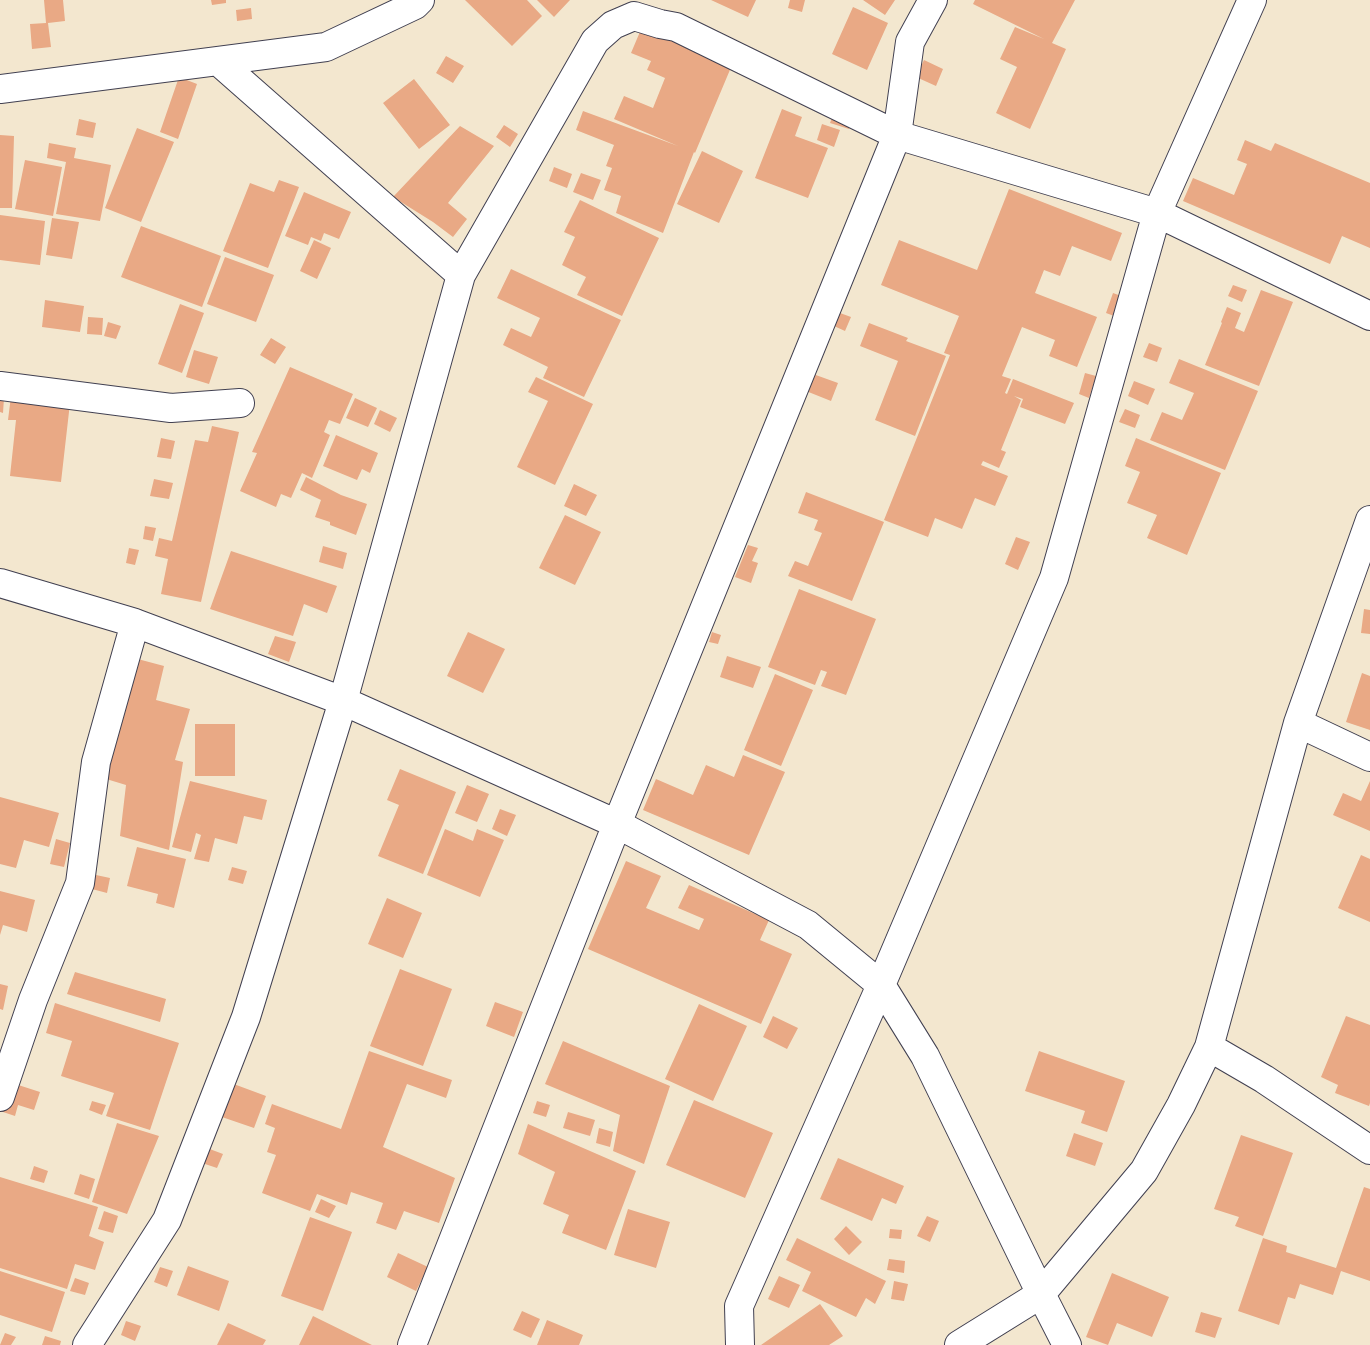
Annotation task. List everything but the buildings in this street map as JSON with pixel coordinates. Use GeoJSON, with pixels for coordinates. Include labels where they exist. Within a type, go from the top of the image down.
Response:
{"type":"FeatureCollection","features":[{"type":"Feature","properties":{"kind":"street"},"geometry":{"type":"LineString","coordinates":[[0,89],[326,47],[415,5],[420,0]]}},
{"type":"Feature","properties":{"kind":"street"},"geometry":{"type":"LineString","coordinates":[[412,1345],[617,824],[897,135],[910,42],[933,0]]}},
{"type":"Feature","properties":{"kind":"street"},"geometry":{"type":"LineString","coordinates":[[740,1345],[739,1306],[881,984],[1054,578],[1157,213],[1252,0]]}},
{"type":"Feature","properties":{"kind":"street"},"geometry":{"type":"LineString","coordinates":[[88,1345],[167,1220],[246,1017],[343,701],[461,275],[594,41],[613,25],[634,16],[676,27],[897,135],[1157,213],[1370,316]]}},
{"type":"Feature","properties":{"kind":"street"},"geometry":{"type":"LineString","coordinates":[[219,62],[461,275]]}},
{"type":"Feature","properties":{"kind":"street"},"geometry":{"type":"LineString","coordinates":[[0,386],[171,408],[240,403]]}},
{"type":"Feature","properties":{"kind":"street"},"geometry":{"type":"LineString","coordinates":[[959,1345],[1041,1294],[1144,1171],[1181,1104],[1209,1047],[1298,723],[1370,520]]}},
{"type":"Feature","properties":{"kind":"street"},"geometry":{"type":"LineString","coordinates":[[0,583],[135,623],[343,701],[617,824],[808,924],[881,984],[925,1056],[1067,1345]]}},
{"type":"Feature","properties":{"kind":"street"},"geometry":{"type":"LineString","coordinates":[[0,1097],[33,1000],[80,883],[96,762],[135,623]]}},
{"type":"Feature","properties":{"kind":"street"},"geometry":{"type":"LineString","coordinates":[[1298,723],[1370,757]]}},
{"type":"Feature","properties":{"kind":"street"},"geometry":{"type":"LineString","coordinates":[[1209,1047],[1264,1079],[1370,1150]]}}]}
